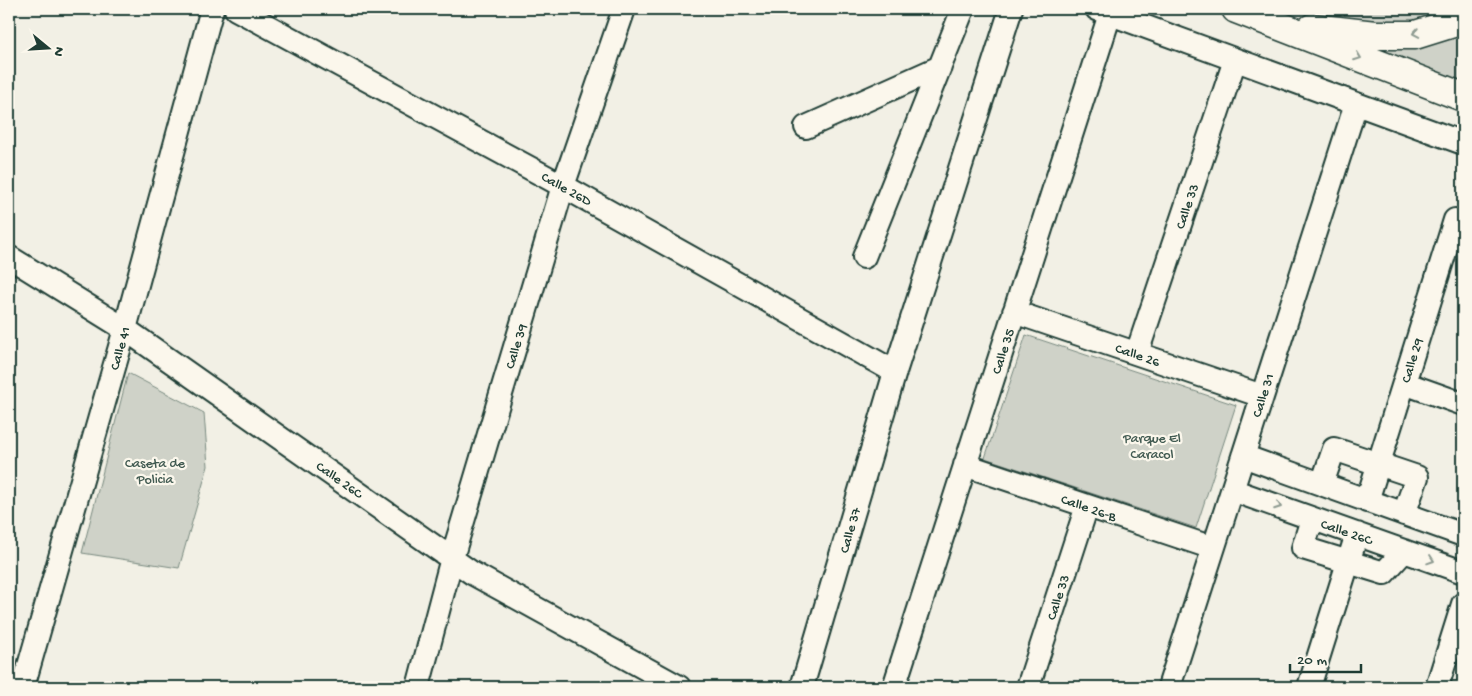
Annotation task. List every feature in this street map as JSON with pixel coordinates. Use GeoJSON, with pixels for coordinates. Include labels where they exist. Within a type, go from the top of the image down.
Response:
{"type":"FeatureCollection","features":[{"type":"Feature","properties":{"kind":"main road"},"geometry":{"type":"LineString","coordinates":[[1236,9],[1463,97]]}},
{"type":"Feature","properties":{"kind":"main road"},"geometry":{"type":"LineString","coordinates":[[1264,20],[1340,32],[1399,35],[1415,35],[1463,20]]}},
{"type":"Feature","properties":{"kind":"street","name":"Calle 41"},"geometry":{"type":"LineString","coordinates":[[23,687],[125,329],[212,9]]}},
{"type":"Feature","properties":{"kind":"street","name":"Calle 26D"},"geometry":{"type":"LineString","coordinates":[[236,9],[563,186],[895,372]]}},
{"type":"Feature","properties":{"kind":"street","name":"Calle 39"},"geometry":{"type":"LineString","coordinates":[[418,687],[452,558],[563,186],[624,9]]}},
{"type":"Feature","properties":{"kind":"street"},"geometry":{"type":"LineString","coordinates":[[864,257],[963,9]]}},
{"type":"Feature","properties":{"kind":"street","name":"Calle 37"},"geometry":{"type":"LineString","coordinates":[[802,687],[895,372],[1011,9]]}},
{"type":"Feature","properties":{"kind":"street"},"geometry":{"type":"LineString","coordinates":[[1103,11],[1463,143]]}},
{"type":"Feature","properties":{"kind":"street","name":"Calle 35"},"geometry":{"type":"LineString","coordinates":[[894,687],[1014,312],[1103,11]]}},
{"type":"Feature","properties":{"kind":"street","name":"Calle 33"},"geometry":{"type":"LineString","coordinates":[[1137,353],[1235,60]]}},
{"type":"Feature","properties":{"kind":"street"},"geometry":{"type":"LineString","coordinates":[[806,127],[940,66]]}},
{"type":"Feature","properties":{"kind":"street","name":"Calle 31"},"geometry":{"type":"LineString","coordinates":[[1169,687],[1356,104]]}},
{"type":"Feature","properties":{"kind":"street","name":"Calle 29"},"geometry":{"type":"LineString","coordinates":[[1367,501],[1455,220]]}},
{"type":"Feature","properties":{"kind":"street","name":"Calle 26C"},"geometry":{"type":"LineString","coordinates":[[9,258],[125,329],[472,573],[679,687]]}},
{"type":"Feature","properties":{"kind":"street","name":"Calle 26"},"geometry":{"type":"LineString","coordinates":[[1014,312],[1262,396]]}},
{"type":"Feature","properties":{"kind":"street"},"geometry":{"type":"LineString","coordinates":[[1404,383],[1463,404]]}},
{"type":"Feature","properties":{"kind":"street"},"geometry":{"type":"LineString","coordinates":[[1322,484],[1334,449],[1417,477],[1404,514]]}},
{"type":"Feature","properties":{"kind":"street"},"geometry":{"type":"LineString","coordinates":[[1243,456],[1463,535]]}},
{"type":"Feature","properties":{"kind":"street","name":"Calle 26-B"},"geometry":{"type":"LineString","coordinates":[[965,465],[1213,548]]}},
{"type":"Feature","properties":{"kind":"street","name":"Calle 26C"},"geometry":{"type":"LineString","coordinates":[[1232,490],[1463,572]]}},
{"type":"Feature","properties":{"kind":"street","name":"Calle 33"},"geometry":{"type":"LineString","coordinates":[[1028,687],[1087,506]]}},
{"type":"Feature","properties":{"kind":"street"},"geometry":{"type":"LineString","coordinates":[[1312,519],[1303,548],[1384,573],[1404,551]]}},
{"type":"Feature","properties":{"kind":"street"},"geometry":{"type":"LineString","coordinates":[[1309,687],[1357,534]]}},
{"type":"Feature","properties":{"kind":"street"},"geometry":{"type":"LineString","coordinates":[[1437,687],[1463,604]]}},
{"type":"Feature","properties":{"kind":"green space"},"geometry":{"type":"Polygon","coordinates":[[[1296,9],[1463,9],[1409,29],[1339,20],[1296,9]]]}},
{"type":"Feature","properties":{"kind":"green space"},"geometry":{"type":"Polygon","coordinates":[[[1463,34],[1463,87],[1360,49],[1412,47],[1450,39],[1463,34]]]}},
{"type":"Feature","properties":{"kind":"green space","name":"Parque El Caracol"},"geometry":{"type":"Polygon","coordinates":[[[1026,335],[1236,405],[1196,528],[985,458],[1026,335]]]}},
{"type":"Feature","properties":{"kind":"green space","name":"Caseta de Policia"},"geometry":{"type":"Polygon","coordinates":[[[128,373],[204,413],[208,466],[179,568],[82,553],[128,373]]]}}]}
